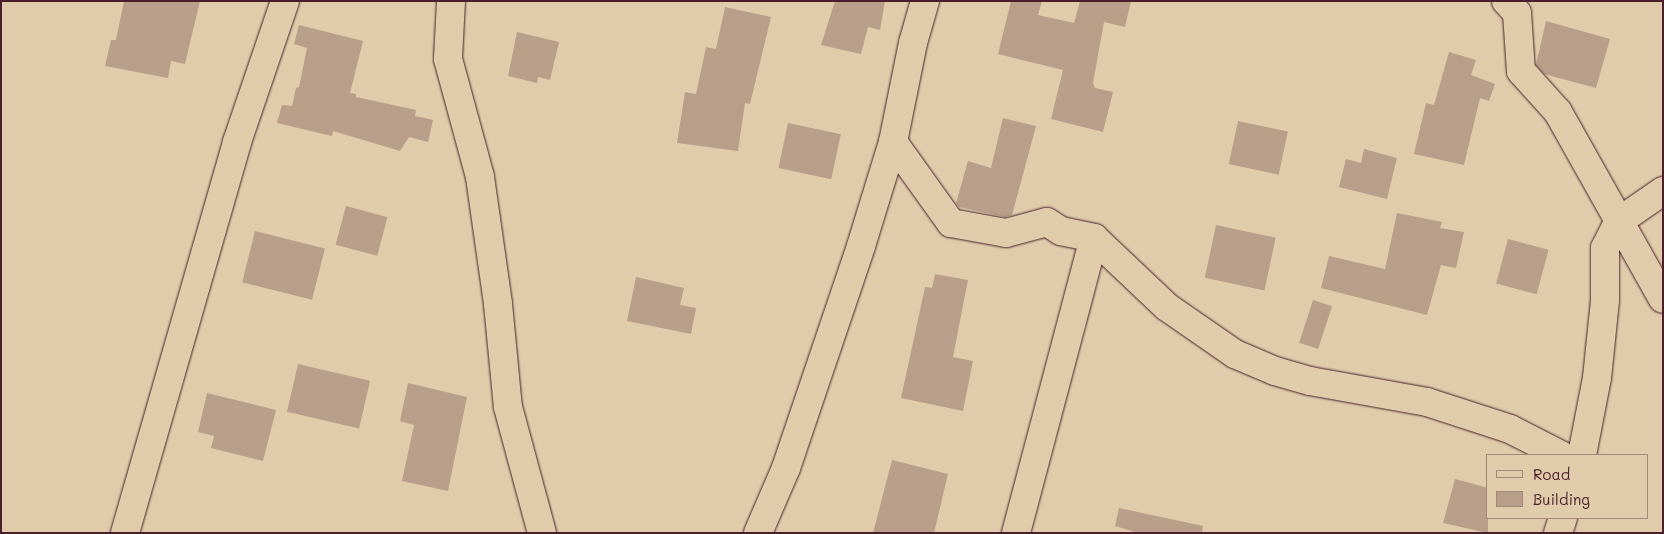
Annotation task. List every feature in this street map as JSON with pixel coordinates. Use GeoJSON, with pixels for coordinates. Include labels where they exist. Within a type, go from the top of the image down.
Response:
{"type":"FeatureCollection","features":[{"type":"Feature","properties":{"kind":"street"},"geometry":{"type":"LineString","coordinates":[[125,533],[237,142],[285,1]]}},
{"type":"Feature","properties":{"kind":"street"},"geometry":{"type":"LineString","coordinates":[[451,1],[448,59],[480,177],[498,304],[508,407],[542,533]]}},
{"type":"Feature","properties":{"kind":"street"},"geometry":{"type":"LineString","coordinates":[[758,533],[786,468],[861,246],[892,142],[913,43],[926,1]]}},
{"type":"Feature","properties":{"kind":"street"},"geometry":{"type":"LineString","coordinates":[[1506,1],[1517,13],[1521,71],[1558,112],[1618,222],[1663,299]]}},
{"type":"Feature","properties":{"kind":"street"},"geometry":{"type":"LineString","coordinates":[[892,142],[951,223],[1006,233],[1046,222],[1061,231],[1094,238],[1168,308],[1234,354],[1275,371],[1310,381],[1427,402],[1510,429],[1559,454]]}},
{"type":"Feature","properties":{"kind":"street"},"geometry":{"type":"LineString","coordinates":[[1582,454],[1597,378],[1605,300],[1605,248],[1618,222],[1663,191]]}},
{"type":"Feature","properties":{"kind":"street"},"geometry":{"type":"LineString","coordinates":[[1016,533],[1094,238]]}},
{"type":"Feature","properties":{"kind":"street"},"geometry":{"type":"LineString","coordinates":[[1558,533],[1563,519]]}},
{"type":"Feature","properties":{"kind":"building"},"geometry":{"type":"Polygon","coordinates":[[[124,1],[200,1],[185,64],[171,61],[168,78],[105,66],[111,40],[116,40],[124,1]]]}},
{"type":"Feature","properties":{"kind":"building"},"geometry":{"type":"Polygon","coordinates":[[[835,1],[885,1],[880,30],[868,27],[861,54],[821,45],[835,1]]]}},
{"type":"Feature","properties":{"kind":"building"},"geometry":{"type":"Polygon","coordinates":[[[1011,1],[1042,1],[1038,15],[1074,23],[1080,1],[1131,1],[1125,27],[1104,22],[1093,83],[1095,88],[1113,92],[1103,132],[1051,119],[1063,70],[998,54],[1011,1]]]}},
{"type":"Feature","properties":{"kind":"building"},"geometry":{"type":"Polygon","coordinates":[[[725,7],[771,17],[750,104],[745,103],[738,151],[677,143],[685,92],[696,94],[706,47],[716,49],[725,7]]]}},
{"type":"Feature","properties":{"kind":"building"},"geometry":{"type":"Polygon","coordinates":[[[1546,21],[1610,39],[1596,88],[1544,74],[1536,65],[1546,21]]]}},
{"type":"Feature","properties":{"kind":"building"},"geometry":{"type":"Polygon","coordinates":[[[299,25],[363,41],[350,93],[356,94],[356,97],[416,110],[415,116],[433,120],[428,142],[409,137],[400,151],[333,131],[332,136],[277,123],[282,105],[292,106],[296,88],[299,87],[307,48],[294,44],[299,25]]]}},
{"type":"Feature","properties":{"kind":"building"},"geometry":{"type":"Polygon","coordinates":[[[517,32],[559,42],[550,80],[538,77],[537,83],[508,76],[517,32]]]}},
{"type":"Feature","properties":{"kind":"building"},"geometry":{"type":"Polygon","coordinates":[[[1449,52],[1476,60],[1471,75],[1495,84],[1489,101],[1480,98],[1464,165],[1414,154],[1426,103],[1434,105],[1449,52]]]}},
{"type":"Feature","properties":{"kind":"building"},"geometry":{"type":"Polygon","coordinates":[[[1003,118],[1036,126],[1012,215],[1005,217],[959,207],[956,203],[968,161],[991,168],[1003,118]]]}},
{"type":"Feature","properties":{"kind":"building"},"geometry":{"type":"Polygon","coordinates":[[[1238,121],[1288,132],[1279,175],[1229,164],[1238,121]]]}},
{"type":"Feature","properties":{"kind":"building"},"geometry":{"type":"Polygon","coordinates":[[[788,123],[841,134],[831,179],[778,168],[788,123]]]}},
{"type":"Feature","properties":{"kind":"building"},"geometry":{"type":"Polygon","coordinates":[[[1364,149],[1397,158],[1387,199],[1339,187],[1346,159],[1361,163],[1364,149]]]}},
{"type":"Feature","properties":{"kind":"building"},"geometry":{"type":"Polygon","coordinates":[[[346,206],[388,217],[377,256],[336,245],[346,206]]]}},
{"type":"Feature","properties":{"kind":"building"},"geometry":{"type":"Polygon","coordinates":[[[1397,213],[1442,222],[1440,228],[1464,232],[1456,268],[1441,265],[1427,315],[1321,288],[1329,256],[1385,269],[1397,213]]]}},
{"type":"Feature","properties":{"kind":"building"},"geometry":{"type":"Polygon","coordinates":[[[1216,225],[1276,238],[1264,291],[1205,278],[1216,225]]]}},
{"type":"Feature","properties":{"kind":"building"},"geometry":{"type":"Polygon","coordinates":[[[255,231],[325,248],[312,300],[242,282],[255,231]]]}},
{"type":"Feature","properties":{"kind":"building"},"geometry":{"type":"Polygon","coordinates":[[[1508,239],[1549,250],[1537,294],[1496,283],[1508,239]]]}},
{"type":"Feature","properties":{"kind":"building"},"geometry":{"type":"Polygon","coordinates":[[[935,274],[968,280],[953,357],[973,361],[963,411],[901,398],[925,287],[932,288],[935,274]]]}},
{"type":"Feature","properties":{"kind":"building"},"geometry":{"type":"Polygon","coordinates":[[[636,277],[684,288],[680,305],[696,308],[691,334],[627,321],[636,277]]]}},
{"type":"Feature","properties":{"kind":"building"},"geometry":{"type":"Polygon","coordinates":[[[1313,300],[1332,306],[1318,349],[1299,343],[1313,300]]]}},
{"type":"Feature","properties":{"kind":"building"},"geometry":{"type":"Polygon","coordinates":[[[298,364],[370,381],[359,428],[287,412],[298,364]]]}},
{"type":"Feature","properties":{"kind":"building"},"geometry":{"type":"Polygon","coordinates":[[[408,383],[467,397],[448,491],[402,481],[414,425],[400,421],[408,383]]]}},
{"type":"Feature","properties":{"kind":"building"},"geometry":{"type":"Polygon","coordinates":[[[207,393],[276,410],[263,461],[211,448],[214,436],[198,432],[207,393]]]}},
{"type":"Feature","properties":{"kind":"building"},"geometry":{"type":"Polygon","coordinates":[[[892,460],[948,474],[934,533],[873,533],[892,460]]]}},
{"type":"Feature","properties":{"kind":"building"},"geometry":{"type":"Polygon","coordinates":[[[1455,479],[1486,487],[1488,533],[1443,523],[1455,479]]]}},
{"type":"Feature","properties":{"kind":"building"},"geometry":{"type":"Polygon","coordinates":[[[1119,508],[1203,526],[1202,533],[1138,533],[1115,526],[1119,508]]]}}]}
